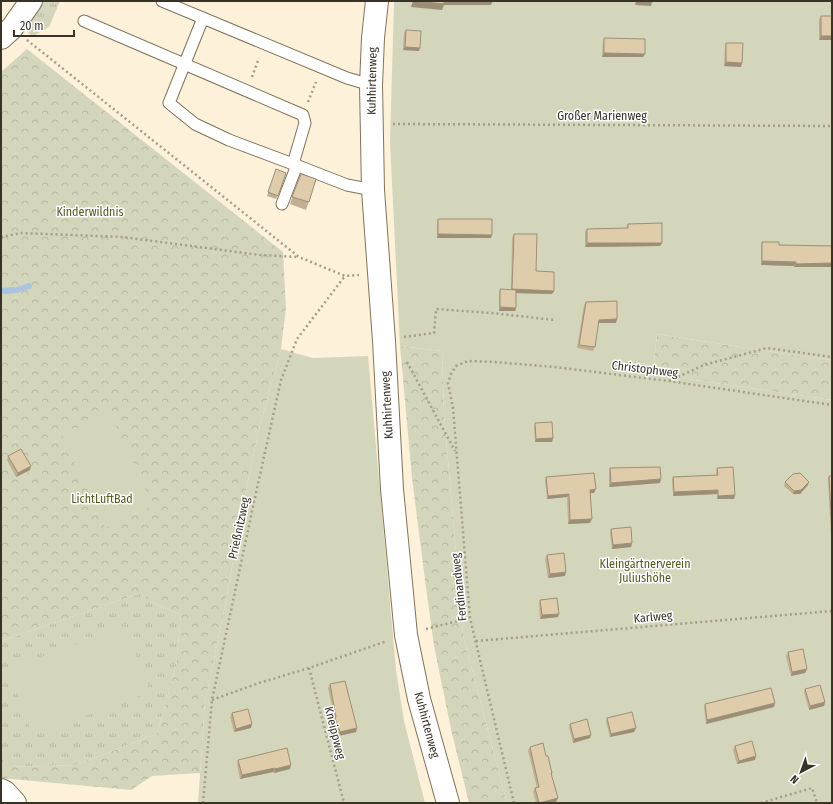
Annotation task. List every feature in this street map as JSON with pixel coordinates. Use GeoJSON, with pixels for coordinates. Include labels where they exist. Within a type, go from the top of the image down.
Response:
{"type":"FeatureCollection","features":[{"type":"Feature","properties":{"kind":"street"},"geometry":{"type":"LineString","coordinates":[[5,29],[32,1]]}},
{"type":"Feature","properties":{"kind":"street","name":"Kuhhirtenweg"},"geometry":{"type":"LineString","coordinates":[[377,1],[373,38],[371,85],[373,190],[384,341],[392,489],[406,635],[419,699],[448,803]]}},
{"type":"Feature","properties":{"kind":"street"},"geometry":{"type":"LineString","coordinates":[[1,790],[5,792],[15,803]]}},
{"type":"Feature","properties":{"kind":"lane"},"geometry":{"type":"LineString","coordinates":[[162,1],[322,68],[347,78],[371,85]]}},
{"type":"Feature","properties":{"kind":"lane"},"geometry":{"type":"LineString","coordinates":[[204,18],[169,103],[195,124],[229,140],[347,185],[373,190]]}},
{"type":"Feature","properties":{"kind":"lane"},"geometry":{"type":"LineString","coordinates":[[84,21],[303,115],[305,123],[295,165],[282,204]]}},
{"type":"Feature","properties":{"kind":"path"},"geometry":{"type":"LineString","coordinates":[[5,29],[299,257],[345,276],[379,274]]}},
{"type":"Feature","properties":{"kind":"path"},"geometry":{"type":"LineString","coordinates":[[247,91],[264,44]]}},
{"type":"Feature","properties":{"kind":"path"},"geometry":{"type":"LineString","coordinates":[[303,115],[322,68]]}},
{"type":"Feature","properties":{"kind":"path","name":"Großer Marienweg"},"geometry":{"type":"LineString","coordinates":[[371,123],[832,126]]}},
{"type":"Feature","properties":{"kind":"path"},"geometry":{"type":"LineString","coordinates":[[1,237],[22,233],[122,237],[260,255],[299,257]]}},
{"type":"Feature","properties":{"kind":"path","name":"Prießnitzweg"},"geometry":{"type":"LineString","coordinates":[[203,803],[212,700],[281,380],[297,339],[345,276]]}},
{"type":"Feature","properties":{"kind":"path"},"geometry":{"type":"LineString","coordinates":[[384,341],[434,333],[436,309],[555,320]]}},
{"type":"Feature","properties":{"kind":"path"},"geometry":{"type":"LineString","coordinates":[[384,341],[407,362],[456,453]]}},
{"type":"Feature","properties":{"kind":"path"},"geometry":{"type":"LineString","coordinates":[[668,381],[704,365],[767,348],[832,357]]}},
{"type":"Feature","properties":{"kind":"path","name":"Christophweg"},"geometry":{"type":"LineString","coordinates":[[456,366],[468,361],[555,367],[668,381],[832,405]]}},
{"type":"Feature","properties":{"kind":"path","name":"Ferdinandweg"},"geometry":{"type":"LineString","coordinates":[[456,366],[448,383],[453,408],[470,618],[514,803]]}},
{"type":"Feature","properties":{"kind":"path","name":"Karlweg"},"geometry":{"type":"LineString","coordinates":[[476,641],[832,611]]}},
{"type":"Feature","properties":{"kind":"path"},"geometry":{"type":"LineString","coordinates":[[212,700],[406,635],[470,618]]}},
{"type":"Feature","properties":{"kind":"path","name":"Kneippweg"},"geometry":{"type":"LineString","coordinates":[[309,668],[344,803]]}},
{"type":"Feature","properties":{"kind":"path"},"geometry":{"type":"LineString","coordinates":[[761,803],[812,788],[817,803]]}},
{"type":"Feature","properties":{"kind":"green space"},"geometry":{"type":"Polygon","coordinates":[[[42,1],[60,1],[49,27],[32,37],[25,28],[42,1]]]}},
{"type":"Feature","properties":{"kind":"green space","name":"Kleingärtnerverein Juliushöhe"},"geometry":{"type":"Polygon","coordinates":[[[394,1],[832,1],[832,360],[657,334],[653,374],[832,400],[832,803],[507,803],[463,635],[444,413],[442,351],[400,346],[390,142],[394,1]]]}},
{"type":"Feature","properties":{"kind":"green space"},"geometry":{"type":"Polygon","coordinates":[[[27,49],[283,252],[286,308],[281,349],[259,429],[205,702],[200,773],[152,776],[131,790],[1,778],[1,758],[12,767],[76,765],[157,734],[176,666],[181,615],[152,603],[141,593],[1,641],[1,72],[27,49]]]}},
{"type":"Feature","properties":{"kind":"green space"},"geometry":{"type":"Polygon","coordinates":[[[657,334],[832,360],[832,400],[653,374],[657,334]]]}},
{"type":"Feature","properties":{"kind":"green space"},"geometry":{"type":"Polygon","coordinates":[[[400,346],[442,351],[444,413],[463,635],[507,803],[469,803],[451,729],[434,646],[425,580],[412,478],[400,346]]]}},
{"type":"Feature","properties":{"kind":"green space"},"geometry":{"type":"Polygon","coordinates":[[[281,349],[313,358],[368,356],[396,670],[404,721],[425,803],[198,803],[205,702],[259,429],[281,349]]]}},
{"type":"Feature","properties":{"kind":"green space","name":"LichtLuftBad"},"geometry":{"type":"Polygon","coordinates":[[[110,413],[153,506],[105,528],[62,435],[110,413]]]}},
{"type":"Feature","properties":{"kind":"green space"},"geometry":{"type":"Polygon","coordinates":[[[141,593],[152,603],[181,615],[176,666],[157,734],[76,765],[11,767],[1,758],[1,641],[141,593]]]}},
{"type":"Feature","properties":{"kind":"green space"},"geometry":{"type":"Polygon","coordinates":[[[125,626],[150,692],[33,735],[8,669],[125,626]]]}},
{"type":"Feature","properties":{"kind":"building"},"geometry":{"type":"Polygon","coordinates":[[[415,1],[444,1],[444,4],[415,1]]]}},
{"type":"Feature","properties":{"kind":"building"},"geometry":{"type":"Polygon","coordinates":[[[652,1],[652,2],[636,2],[652,1]]]}},
{"type":"Feature","properties":{"kind":"building"},"geometry":{"type":"Polygon","coordinates":[[[821,16],[832,16],[832,36],[821,36],[821,16]]]}},
{"type":"Feature","properties":{"kind":"building"},"geometry":{"type":"Polygon","coordinates":[[[406,30],[421,31],[420,48],[405,47],[406,30]]]}},
{"type":"Feature","properties":{"kind":"building"},"geometry":{"type":"Polygon","coordinates":[[[604,38],[645,39],[645,54],[604,53],[604,38]]]}},
{"type":"Feature","properties":{"kind":"building"},"geometry":{"type":"Polygon","coordinates":[[[726,43],[743,43],[742,63],[726,62],[726,43]]]}},
{"type":"Feature","properties":{"kind":"building"},"geometry":{"type":"Polygon","coordinates":[[[276,169],[286,173],[278,196],[268,192],[276,169]]]}},
{"type":"Feature","properties":{"kind":"building"},"geometry":{"type":"Polygon","coordinates":[[[301,174],[316,179],[309,202],[292,197],[301,174]]]}},
{"type":"Feature","properties":{"kind":"building"},"geometry":{"type":"Polygon","coordinates":[[[438,219],[492,219],[492,235],[438,234],[438,219]]]}},
{"type":"Feature","properties":{"kind":"building"},"geometry":{"type":"Polygon","coordinates":[[[662,223],[662,243],[587,243],[587,229],[628,228],[628,224],[662,223]]]}},
{"type":"Feature","properties":{"kind":"building"},"geometry":{"type":"Polygon","coordinates":[[[514,234],[537,234],[536,271],[554,272],[554,291],[512,289],[514,234]]]}},
{"type":"Feature","properties":{"kind":"building"},"geometry":{"type":"Polygon","coordinates":[[[762,242],[779,242],[779,245],[832,246],[832,263],[796,264],[796,262],[762,261],[762,242]]]}},
{"type":"Feature","properties":{"kind":"building"},"geometry":{"type":"Polygon","coordinates":[[[500,289],[516,290],[516,308],[500,307],[500,289]]]}},
{"type":"Feature","properties":{"kind":"building"},"geometry":{"type":"Polygon","coordinates":[[[617,301],[617,319],[599,320],[595,347],[579,345],[586,302],[617,301]]]}},
{"type":"Feature","properties":{"kind":"building"},"geometry":{"type":"Polygon","coordinates":[[[552,422],[553,438],[536,439],[535,423],[552,422]]]}},
{"type":"Feature","properties":{"kind":"building"},"geometry":{"type":"Polygon","coordinates":[[[21,449],[31,466],[18,473],[8,456],[21,449]]]}},
{"type":"Feature","properties":{"kind":"building"},"geometry":{"type":"Polygon","coordinates":[[[660,467],[661,479],[611,483],[610,468],[660,467]]]}},
{"type":"Feature","properties":{"kind":"building"},"geometry":{"type":"Polygon","coordinates":[[[733,467],[735,495],[718,496],[718,490],[674,492],[673,477],[718,475],[717,468],[733,467]]]}},
{"type":"Feature","properties":{"kind":"building"},"geometry":{"type":"Polygon","coordinates":[[[594,473],[596,489],[590,490],[592,519],[570,520],[569,494],[548,496],[546,477],[594,473]]]}},
{"type":"Feature","properties":{"kind":"building"},"geometry":{"type":"Polygon","coordinates":[[[800,473],[809,482],[801,490],[794,491],[785,482],[793,474],[800,473]]]}},
{"type":"Feature","properties":{"kind":"building"},"geometry":{"type":"Polygon","coordinates":[[[829,476],[832,476],[832,532],[829,476]]]}},
{"type":"Feature","properties":{"kind":"building"},"geometry":{"type":"Polygon","coordinates":[[[631,527],[632,543],[613,545],[611,529],[631,527]]]}},
{"type":"Feature","properties":{"kind":"building"},"geometry":{"type":"Polygon","coordinates":[[[564,553],[566,572],[550,574],[547,555],[564,553]]]}},
{"type":"Feature","properties":{"kind":"building"},"geometry":{"type":"Polygon","coordinates":[[[557,598],[559,614],[542,615],[540,600],[557,598]]]}},
{"type":"Feature","properties":{"kind":"building"},"geometry":{"type":"Polygon","coordinates":[[[803,649],[807,669],[792,672],[788,652],[803,649]]]}},
{"type":"Feature","properties":{"kind":"building"},"geometry":{"type":"Polygon","coordinates":[[[345,681],[357,728],[340,732],[335,718],[330,684],[345,681]]]}},
{"type":"Feature","properties":{"kind":"building"},"geometry":{"type":"Polygon","coordinates":[[[820,685],[825,702],[810,706],[805,689],[820,685]]]}},
{"type":"Feature","properties":{"kind":"building"},"geometry":{"type":"Polygon","coordinates":[[[771,688],[775,703],[707,720],[705,704],[771,688]]]}},
{"type":"Feature","properties":{"kind":"building"},"geometry":{"type":"Polygon","coordinates":[[[248,709],[252,724],[236,729],[232,713],[248,709]]]}},
{"type":"Feature","properties":{"kind":"building"},"geometry":{"type":"Polygon","coordinates":[[[632,712],[636,728],[611,734],[607,718],[632,712]]]}},
{"type":"Feature","properties":{"kind":"building"},"geometry":{"type":"Polygon","coordinates":[[[587,719],[591,735],[574,739],[570,724],[587,719]]]}},
{"type":"Feature","properties":{"kind":"building"},"geometry":{"type":"Polygon","coordinates":[[[752,741],[756,756],[739,761],[735,746],[752,741]]]}},
{"type":"Feature","properties":{"kind":"building"},"geometry":{"type":"Polygon","coordinates":[[[543,743],[546,756],[548,756],[558,798],[539,803],[535,788],[539,787],[530,747],[543,743]]]}},
{"type":"Feature","properties":{"kind":"building"},"geometry":{"type":"Polygon","coordinates":[[[287,748],[291,765],[242,775],[238,760],[287,748]]]}},
{"type":"Feature","properties":{"kind":"waterway"},"geometry":{"type":"LineString","coordinates":[[1,291],[17,290],[29,286]]}},
{"type":"Feature","properties":{"kind":"park label","name":"Kinderwildnis"},"geometry":{"type":"Point","coordinates":[90,212]}}]}
